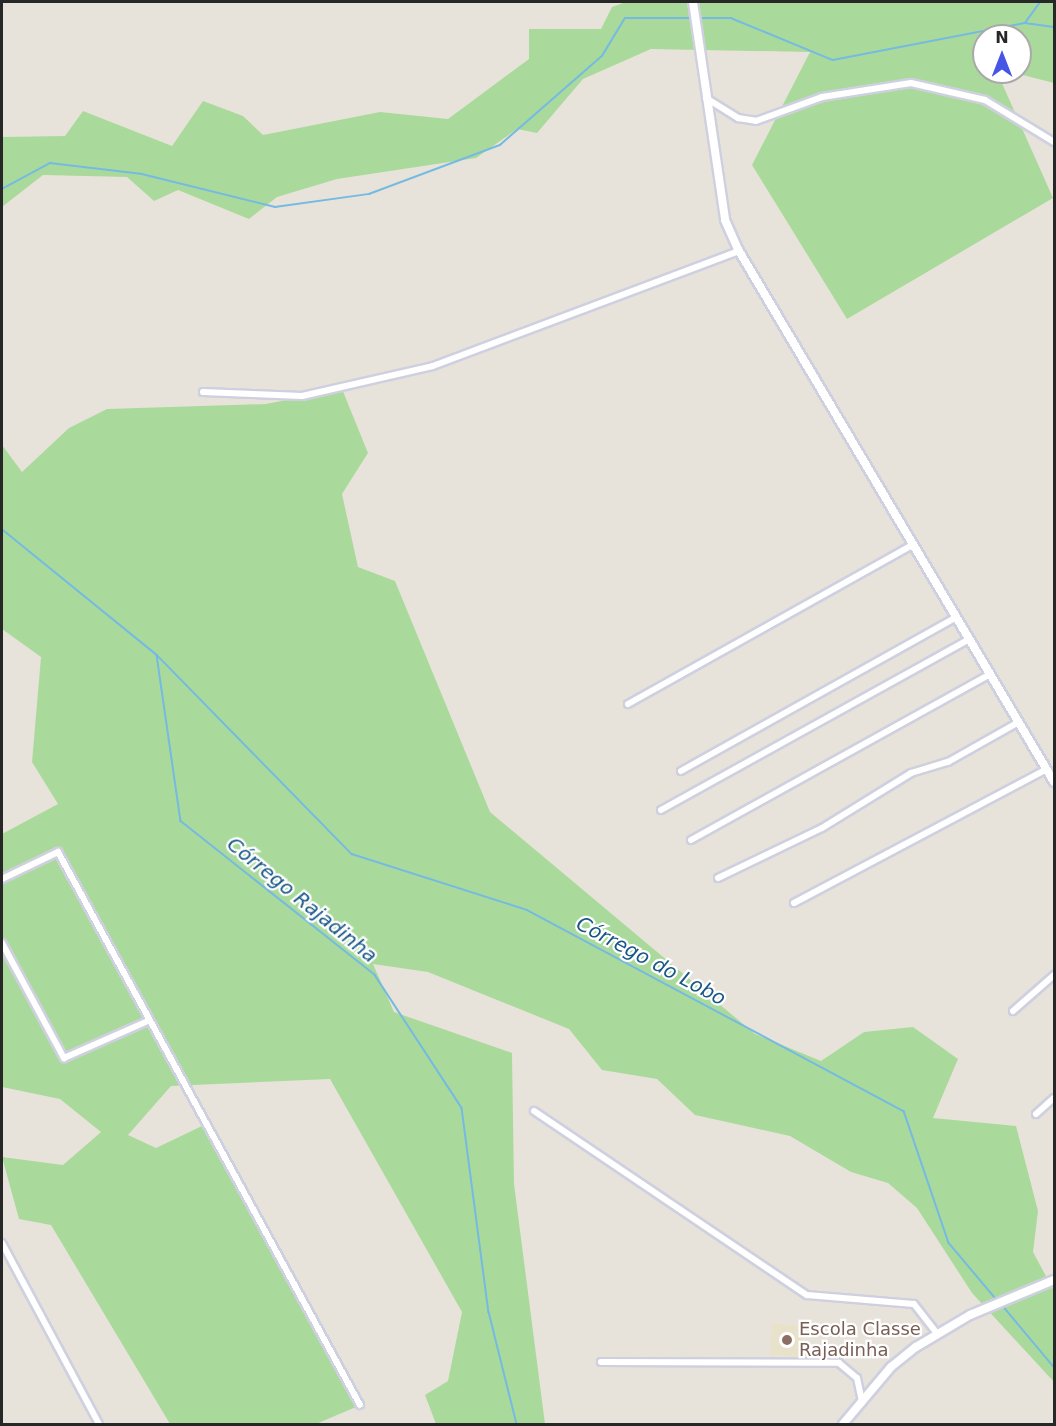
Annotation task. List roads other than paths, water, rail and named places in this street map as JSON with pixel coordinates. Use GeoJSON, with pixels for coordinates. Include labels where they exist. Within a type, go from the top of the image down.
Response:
{"type":"FeatureCollection","features":[{"type":"Feature","properties":{"kind":"street"},"geometry":{"type":"LineString","coordinates":[[693,2],[705,97],[725,220],[739,251],[1054,782]]}},
{"type":"Feature","properties":{"kind":"street"},"geometry":{"type":"LineString","coordinates":[[705,97],[738,118],[756,121],[822,97],[911,83],[985,100],[1054,142]]}},
{"type":"Feature","properties":{"kind":"street"},"geometry":{"type":"LineString","coordinates":[[203,392],[302,396],[433,366],[739,251]]}},
{"type":"Feature","properties":{"kind":"street"},"geometry":{"type":"LineString","coordinates":[[628,704],[913,545]]}},
{"type":"Feature","properties":{"kind":"street"},"geometry":{"type":"LineString","coordinates":[[681,771],[956,617]]}},
{"type":"Feature","properties":{"kind":"street"},"geometry":{"type":"LineString","coordinates":[[661,810],[969,639]]}},
{"type":"Feature","properties":{"kind":"street"},"geometry":{"type":"LineString","coordinates":[[691,840],[990,674]]}},
{"type":"Feature","properties":{"kind":"street"},"geometry":{"type":"LineString","coordinates":[[718,878],[822,828],[911,773],[948,762],[1019,722]]}},
{"type":"Feature","properties":{"kind":"street"},"geometry":{"type":"LineString","coordinates":[[794,903],[1047,769]]}},
{"type":"Feature","properties":{"kind":"street"},"geometry":{"type":"LineString","coordinates":[[2,879],[58,852],[148,1021],[360,1405]]}},
{"type":"Feature","properties":{"kind":"street"},"geometry":{"type":"LineString","coordinates":[[2,943],[64,1058],[148,1021]]}},
{"type":"Feature","properties":{"kind":"street"},"geometry":{"type":"LineString","coordinates":[[1013,1011],[1054,975]]}},
{"type":"Feature","properties":{"kind":"street"},"geometry":{"type":"LineString","coordinates":[[1036,1114],[1054,1098]]}},
{"type":"Feature","properties":{"kind":"street"},"geometry":{"type":"LineString","coordinates":[[534,1111],[807,1295],[914,1304],[937,1333]]}},
{"type":"Feature","properties":{"kind":"street"},"geometry":{"type":"LineString","coordinates":[[2,1243],[99,1425]]}},
{"type":"Feature","properties":{"kind":"street"},"geometry":{"type":"LineString","coordinates":[[843,1425],[891,1367],[937,1333],[1054,1280]]}},
{"type":"Feature","properties":{"kind":"street"},"geometry":{"type":"LineString","coordinates":[[601,1362],[839,1363],[857,1378],[862,1402]]}},
{"type":"Feature","properties":{"kind":"waterway"},"geometry":{"type":"LineString","coordinates":[[1025,23],[1040,2]]}},
{"type":"Feature","properties":{"kind":"waterway"},"geometry":{"type":"LineString","coordinates":[[2,189],[50,163],[142,174],[275,207],[369,194],[500,145],[602,56],[625,18],[694,18]]}},
{"type":"Feature","properties":{"kind":"waterway"},"geometry":{"type":"LineString","coordinates":[[698,18],[731,18],[833,60],[1025,23],[1054,27]]}},
{"type":"Feature","properties":{"kind":"waterway","name":"Córrego Rajadinha"},"geometry":{"type":"LineString","coordinates":[[2,529],[157,655],[181,821],[375,975],[462,1108],[489,1312],[517,1424]]}},
{"type":"Feature","properties":{"kind":"waterway","name":"Córrego do Lobo"},"geometry":{"type":"LineString","coordinates":[[157,655],[352,854],[527,910],[904,1111],[949,1243],[997,1300]]}},
{"type":"Feature","properties":{"kind":"waterway","name":"Córrego do Lobo"},"geometry":{"type":"LineString","coordinates":[[1003,1306],[1054,1367]]}},
{"type":"Feature","properties":{"kind":"place","name":"Escola Classe Rajadinha"},"geometry":{"type":"Point","coordinates":[787,1340]}}]}
